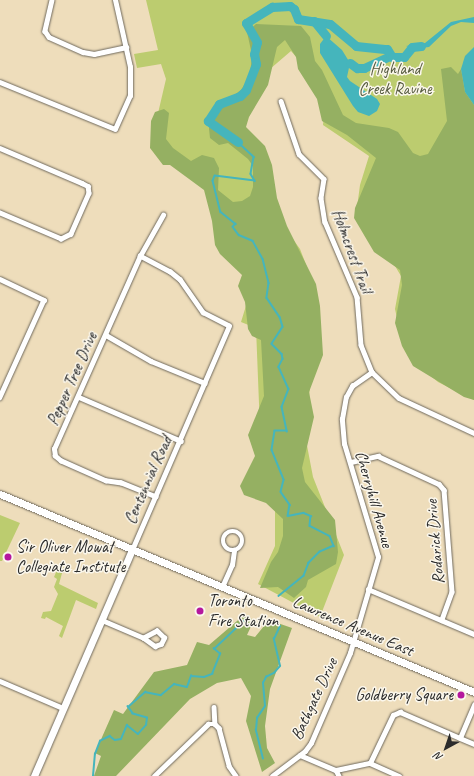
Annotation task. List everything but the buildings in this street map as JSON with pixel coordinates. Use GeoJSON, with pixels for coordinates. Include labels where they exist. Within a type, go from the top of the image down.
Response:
{"type":"FeatureCollection","features":[{"type":"Feature","properties":{"kind":"main road","name":"Lawrence Avenue East"},"geometry":{"type":"LineString","coordinates":[[0,494],[474,692]]}},
{"type":"Feature","properties":{"kind":"main road","name":"Centennial Road"},"geometry":{"type":"LineString","coordinates":[[34,776],[132,550]]}},
{"type":"Feature","properties":{"kind":"street"},"geometry":{"type":"LineString","coordinates":[[52,0],[45,31],[49,37],[83,52],[94,54],[126,47]]}},
{"type":"Feature","properties":{"kind":"street"},"geometry":{"type":"LineString","coordinates":[[0,82],[115,129],[130,96],[130,67],[115,0]]}},
{"type":"Feature","properties":{"kind":"street","name":"Holmcrest Trail"},"geometry":{"type":"LineString","coordinates":[[281,101],[299,154],[324,179],[321,198],[325,222],[357,297],[361,345],[372,372],[399,398],[474,433]]}},
{"type":"Feature","properties":{"kind":"street"},"geometry":{"type":"LineString","coordinates":[[0,148],[88,186],[89,193],[71,234],[60,239],[0,213]]}},
{"type":"Feature","properties":{"kind":"street","name":"Pepper Tree Drive"},"geometry":{"type":"LineString","coordinates":[[156,497],[121,483],[106,481],[55,456],[54,449],[79,397],[140,256],[163,215]]}},
{"type":"Feature","properties":{"kind":"street","name":"Centennial Road"},"geometry":{"type":"LineString","coordinates":[[132,550],[181,441],[229,326],[203,313],[180,280],[170,272],[140,256]]}},
{"type":"Feature","properties":{"kind":"street"},"geometry":{"type":"LineString","coordinates":[[0,279],[44,300],[0,397]]}},
{"type":"Feature","properties":{"kind":"street"},"geometry":{"type":"LineString","coordinates":[[106,334],[151,361],[206,383]]}},
{"type":"Feature","properties":{"kind":"street","name":"Cherryhill Avenue"},"geometry":{"type":"LineString","coordinates":[[353,642],[378,557],[378,550],[344,444],[342,419],[346,397],[352,386],[372,372]]}},
{"type":"Feature","properties":{"kind":"street"},"geometry":{"type":"LineString","coordinates":[[79,397],[181,441]]}},
{"type":"Feature","properties":{"kind":"street","name":"Rodarick Drive"},"geometry":{"type":"LineString","coordinates":[[351,462],[378,456],[439,484],[444,490],[452,592],[442,620]]}},
{"type":"Feature","properties":{"kind":"street"},"geometry":{"type":"LineString","coordinates":[[233,531],[239,533],[242,539],[242,545],[234,550],[228,549],[223,541],[225,535],[233,531]]}},
{"type":"Feature","properties":{"kind":"street"},"geometry":{"type":"LineString","coordinates":[[222,587],[232,565],[234,550]]}},
{"type":"Feature","properties":{"kind":"street"},"geometry":{"type":"LineString","coordinates":[[368,589],[474,634]]}},
{"type":"Feature","properties":{"kind":"street"},"geometry":{"type":"LineString","coordinates":[[102,620],[144,638]]}},
{"type":"Feature","properties":{"kind":"street","name":"Bathgate Drive"},"geometry":{"type":"LineString","coordinates":[[272,776],[300,755],[311,744],[353,642]]}},
{"type":"Feature","properties":{"kind":"street"},"geometry":{"type":"LineString","coordinates":[[0,687],[1,682],[63,708]]}},
{"type":"Feature","properties":{"kind":"street"},"geometry":{"type":"LineString","coordinates":[[460,738],[474,705]]}},
{"type":"Feature","properties":{"kind":"street"},"geometry":{"type":"LineString","coordinates":[[214,707],[215,724],[219,728],[229,766],[236,776]]}},
{"type":"Feature","properties":{"kind":"street"},"geometry":{"type":"LineString","coordinates":[[370,764],[388,722],[393,715],[400,712],[474,744]]}},
{"type":"Feature","properties":{"kind":"street"},"geometry":{"type":"LineString","coordinates":[[154,776],[208,724],[215,724]]}},
{"type":"Feature","properties":{"kind":"street"},"geometry":{"type":"LineString","coordinates":[[300,755],[336,770],[370,764],[399,776]]}},
{"type":"Feature","properties":{"kind":"street"},"geometry":{"type":"LineString","coordinates":[[336,770],[339,776]]}},
{"type":"Feature","properties":{"kind":"green space","name":"Highland Creek Ravine"},"geometry":{"type":"Polygon","coordinates":[[[146,0],[474,0],[474,400],[438,382],[419,366],[401,337],[395,309],[401,276],[383,246],[356,215],[360,185],[369,156],[323,125],[324,112],[306,68],[291,51],[219,113],[243,140],[269,206],[300,249],[312,280],[310,387],[305,435],[313,477],[344,555],[320,617],[258,584],[275,546],[275,508],[260,429],[256,328],[241,322],[257,270],[211,196],[152,139],[166,79],[161,64],[137,68],[134,54],[158,50],[146,0]]]}},
{"type":"Feature","properties":{"kind":"green space"},"geometry":{"type":"Polygon","coordinates":[[[256,24],[301,26],[310,37],[315,61],[322,70],[343,115],[356,123],[389,128],[398,132],[413,153],[420,156],[428,154],[447,121],[441,69],[451,67],[458,74],[461,69],[465,92],[474,105],[474,400],[464,397],[413,366],[402,346],[395,323],[402,285],[400,270],[374,252],[354,218],[355,208],[376,158],[347,135],[322,121],[317,99],[298,69],[296,57],[285,40],[277,47],[268,85],[249,117],[246,127],[265,146],[272,165],[277,198],[287,226],[316,284],[320,306],[323,355],[309,392],[314,417],[302,468],[305,482],[335,520],[338,552],[336,564],[308,580],[306,587],[294,598],[278,587],[260,588],[271,562],[278,552],[283,536],[283,519],[266,503],[244,495],[240,486],[255,456],[248,435],[264,396],[261,340],[252,336],[248,329],[245,302],[238,286],[242,275],[220,254],[215,245],[212,221],[204,190],[170,165],[163,165],[150,148],[151,121],[155,112],[164,109],[169,113],[166,139],[173,148],[191,161],[202,155],[214,158],[219,168],[218,190],[233,202],[242,201],[250,196],[253,187],[253,166],[248,159],[228,143],[219,145],[210,138],[209,129],[210,117],[214,110],[241,90],[250,75],[252,55],[247,32],[256,24]]]}},
{"type":"Feature","properties":{"kind":"green space"},"geometry":{"type":"Polygon","coordinates":[[[0,515],[20,523],[2,561],[0,561],[0,515]]]}},
{"type":"Feature","properties":{"kind":"green space"},"geometry":{"type":"Polygon","coordinates":[[[64,566],[59,584],[98,603],[96,609],[76,600],[62,638],[59,636],[63,626],[46,617],[45,619],[41,618],[43,612],[51,611],[58,594],[54,587],[57,579],[54,577],[57,570],[61,572],[64,566]]]}},
{"type":"Feature","properties":{"kind":"green space"},"geometry":{"type":"Polygon","coordinates":[[[244,615],[254,620],[247,635],[255,637],[269,620],[292,628],[270,689],[265,726],[267,748],[275,763],[262,772],[246,721],[251,696],[241,678],[217,683],[190,699],[116,776],[94,776],[101,756],[95,753],[114,710],[123,714],[154,672],[187,665],[197,642],[209,645],[244,615]]]}},
{"type":"Feature","properties":{"kind":"water"},"geometry":{"type":"Polygon","coordinates":[[[474,17],[474,23],[461,22],[451,26],[429,47],[414,49],[406,46],[425,43],[451,22],[474,17]]]}},
{"type":"Feature","properties":{"kind":"water"},"geometry":{"type":"Polygon","coordinates":[[[326,36],[342,50],[350,63],[347,77],[350,81],[377,99],[380,104],[377,111],[369,116],[358,112],[353,106],[320,53],[320,44],[326,36]]]}},
{"type":"Feature","properties":{"kind":"water"},"geometry":{"type":"Polygon","coordinates":[[[474,47],[474,105],[465,92],[461,69],[465,56],[474,47]]]}},
{"type":"Feature","properties":{"kind":"waterway"},"geometry":{"type":"LineString","coordinates":[[238,142],[208,121],[219,104],[240,96],[246,90],[256,64],[254,54],[257,42],[246,23],[272,7],[290,6],[294,9],[298,19],[330,24],[356,46],[387,49],[392,57],[404,57],[412,47],[421,46]]}},
{"type":"Feature","properties":{"kind":"waterway"},"geometry":{"type":"LineString","coordinates":[[314,21],[326,36]]}},
{"type":"Feature","properties":{"kind":"waterway"},"geometry":{"type":"LineString","coordinates":[[350,63],[357,68],[364,68],[390,56]]}},
{"type":"Feature","properties":{"kind":"waterway"},"geometry":{"type":"LineString","coordinates":[[238,142],[254,157],[251,174],[255,181],[215,176],[213,181],[221,212],[236,224],[233,227],[239,235],[253,241],[263,259],[269,283],[267,298],[280,317],[283,327],[272,344],[282,354],[283,359],[279,367],[289,389],[282,407],[287,431],[275,431],[272,450],[284,480],[281,492],[290,505],[288,516],[304,513],[311,516],[310,526],[330,536],[334,546],[320,552],[309,563],[304,576],[279,596]]}},
{"type":"Feature","properties":{"kind":"waterway"},"geometry":{"type":"LineString","coordinates":[[93,776],[95,754],[100,741],[110,736],[115,740],[121,739],[127,725],[138,734],[146,725],[147,718],[133,714],[128,707],[145,692],[161,695],[174,684],[187,687],[191,676],[204,677],[212,674],[220,654],[214,649],[248,617]]}},
{"type":"Feature","properties":{"kind":"waterway"},"geometry":{"type":"LineString","coordinates":[[263,759],[256,730],[257,718],[265,706],[263,683],[266,677],[274,673],[280,666],[274,639],[280,626]]}},
{"type":"Feature","properties":{"kind":"place","name":"Sir Oliver Mowat Collegiate Institute"},"geometry":{"type":"Point","coordinates":[8,557]}},
{"type":"Feature","properties":{"kind":"place","name":"Toronto Fire Station"},"geometry":{"type":"Point","coordinates":[200,611]}},
{"type":"Feature","properties":{"kind":"place","name":"Goldberry Square"},"geometry":{"type":"Point","coordinates":[461,695]}}]}
